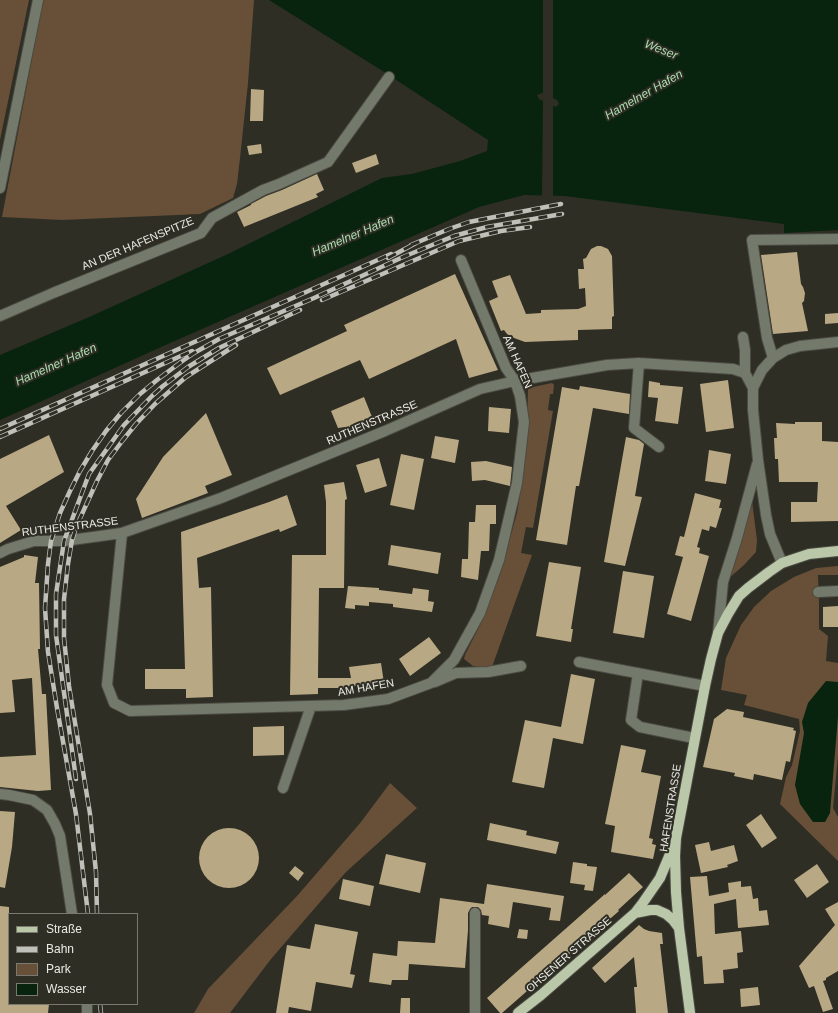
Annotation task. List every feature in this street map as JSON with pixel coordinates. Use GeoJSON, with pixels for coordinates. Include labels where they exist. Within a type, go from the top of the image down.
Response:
{"type":"FeatureCollection","features":[{"type":"Feature","properties":{"kind":"main road","name":"HAFENSTRASSE"},"geometry":{"type":"LineString","coordinates":[[690,1013],[679,928],[675,874],[676,838],[694,738],[718,633],[739,596],[758,579],[782,563],[809,554],[838,551]]}},
{"type":"Feature","properties":{"kind":"main road","name":"OHSENER STRASSE"},"geometry":{"type":"LineString","coordinates":[[518,1013],[541,995],[635,913],[660,878],[672,852],[676,838]]}},
{"type":"Feature","properties":{"kind":"main road"},"geometry":{"type":"LineString","coordinates":[[635,913],[657,910],[666,914],[679,928]]}},
{"type":"Feature","properties":{"kind":"street"},"geometry":{"type":"LineString","coordinates":[[0,188],[38,0]]}},
{"type":"Feature","properties":{"kind":"street","name":"AN DER HAFENSPITZE"},"geometry":{"type":"LineString","coordinates":[[0,316],[201,233],[212,218],[263,190],[328,162],[389,77]]}},
{"type":"Feature","properties":{"kind":"street"},"geometry":{"type":"LineString","coordinates":[[773,358],[767,338],[752,240],[838,239]]}},
{"type":"Feature","properties":{"kind":"street","name":"AM HAFEN"},"geometry":{"type":"LineString","coordinates":[[122,533],[107,684],[114,703],[130,711],[344,705],[388,699],[431,683],[454,660],[480,613],[499,560],[517,483],[524,422],[520,396],[515,381],[506,368],[461,260]]}},
{"type":"Feature","properties":{"kind":"street"},"geometry":{"type":"LineString","coordinates":[[743,337],[745,350],[745,373],[753,388]]}},
{"type":"Feature","properties":{"kind":"street"},"geometry":{"type":"LineString","coordinates":[[753,388],[762,370],[773,358],[786,350],[800,346],[838,342]]}},
{"type":"Feature","properties":{"kind":"street"},"geometry":{"type":"LineString","coordinates":[[639,363],[634,428],[659,447]]}},
{"type":"Feature","properties":{"kind":"street","name":"RUTHENSTRASSE"},"geometry":{"type":"LineString","coordinates":[[0,553],[34,541],[64,541],[122,533],[221,498],[385,431],[480,389],[607,364],[639,363],[733,370],[745,373]]}},
{"type":"Feature","properties":{"kind":"street","name":"HAFENSTRASSE"},"geometry":{"type":"LineString","coordinates":[[753,388],[753,410],[758,460],[770,534],[782,563]]}},
{"type":"Feature","properties":{"kind":"street","name":"HAFENSTRASSE"},"geometry":{"type":"LineString","coordinates":[[718,633],[723,582],[737,538],[758,460]]}},
{"type":"Feature","properties":{"kind":"street"},"geometry":{"type":"LineString","coordinates":[[818,592],[838,591]]}},
{"type":"Feature","properties":{"kind":"street"},"geometry":{"type":"LineString","coordinates":[[579,662],[705,686]]}},
{"type":"Feature","properties":{"kind":"street"},"geometry":{"type":"LineString","coordinates":[[431,683],[456,673],[488,672],[521,666]]}},
{"type":"Feature","properties":{"kind":"street"},"geometry":{"type":"LineString","coordinates":[[638,673],[631,720],[640,727],[694,738]]}},
{"type":"Feature","properties":{"kind":"street"},"geometry":{"type":"LineString","coordinates":[[283,788],[311,706]]}},
{"type":"Feature","properties":{"kind":"street"},"geometry":{"type":"LineString","coordinates":[[0,794],[9,794],[33,800],[47,810],[60,836],[72,913]]}},
{"type":"Feature","properties":{"kind":"street"},"geometry":{"type":"LineString","coordinates":[[475,913],[475,1013]]}},
{"type":"Feature","properties":{"kind":"green space"},"geometry":{"type":"Polygon","coordinates":[[[0,0],[29,0],[0,140],[0,0]]]}},
{"type":"Feature","properties":{"kind":"green space"},"geometry":{"type":"Polygon","coordinates":[[[43,0],[254,0],[248,83],[237,184],[233,198],[200,214],[62,220],[2,217],[43,0]]]}},
{"type":"Feature","properties":{"kind":"green space"},"geometry":{"type":"Polygon","coordinates":[[[552,383],[554,385],[553,394],[550,394],[548,410],[553,411],[533,528],[526,527],[521,553],[532,555],[492,667],[483,668],[473,666],[464,659],[465,655],[481,623],[500,574],[517,513],[524,469],[527,433],[528,388],[552,383]]]}},
{"type":"Feature","properties":{"kind":"green space"},"geometry":{"type":"Polygon","coordinates":[[[752,501],[757,540],[756,552],[728,579],[752,501]]]}},
{"type":"Feature","properties":{"kind":"green space"},"geometry":{"type":"Polygon","coordinates":[[[838,566],[838,575],[818,575],[819,629],[828,636],[826,661],[838,663],[838,756],[833,808],[838,817],[838,861],[780,804],[786,777],[792,765],[800,731],[799,719],[744,705],[747,695],[721,690],[726,658],[741,625],[754,607],[771,591],[794,577],[816,568],[838,566]]]}},
{"type":"Feature","properties":{"kind":"green space"},"geometry":{"type":"Polygon","coordinates":[[[390,783],[417,808],[346,872],[271,959],[230,1013],[194,1013],[208,989],[297,896],[361,822],[390,783]]]}},
{"type":"Feature","properties":{"kind":"water"},"geometry":{"type":"Polygon","coordinates":[[[269,0],[838,0],[838,230],[784,233],[784,224],[565,196],[524,195],[479,207],[161,347],[0,420],[0,355],[87,318],[228,254],[382,178],[412,174],[460,161],[487,151],[488,140],[381,70],[269,0]],[[542,93],[537,95],[539,99],[556,107],[559,104],[557,100],[542,93]]]}},
{"type":"Feature","properties":{"kind":"water"},"geometry":{"type":"Polygon","coordinates":[[[826,681],[838,682],[838,716],[830,813],[825,822],[813,822],[800,804],[795,785],[804,733],[802,722],[808,703],[826,681]]]}},
{"type":"Feature","properties":{"kind":"pier"},"geometry":{"type":"Polygon","coordinates":[[[543,0],[553,0],[553,101],[543,96],[543,0]]]}},
{"type":"Feature","properties":{"kind":"pier"},"geometry":{"type":"Polygon","coordinates":[[[543,99],[553,103],[553,198],[542,197],[543,99]]]}},
{"type":"Feature","properties":{"kind":"building"},"geometry":{"type":"Polygon","coordinates":[[[251,89],[264,90],[263,121],[250,121],[251,89]]]}},
{"type":"Feature","properties":{"kind":"building"},"geometry":{"type":"Polygon","coordinates":[[[261,144],[262,153],[249,155],[247,146],[261,144]]]}},
{"type":"Feature","properties":{"kind":"building"},"geometry":{"type":"Polygon","coordinates":[[[376,154],[379,164],[356,173],[352,163],[376,154]]]}},
{"type":"Feature","properties":{"kind":"building"},"geometry":{"type":"Polygon","coordinates":[[[317,174],[324,190],[316,194],[318,197],[244,227],[237,212],[266,196],[317,174]]]}},
{"type":"Feature","properties":{"kind":"building"},"geometry":{"type":"Polygon","coordinates":[[[597,246],[608,249],[612,256],[614,316],[612,317],[612,329],[578,330],[578,340],[525,342],[507,334],[504,330],[501,331],[489,301],[498,297],[492,281],[510,275],[526,314],[541,313],[541,310],[578,309],[586,306],[585,288],[579,289],[578,269],[584,269],[583,259],[586,258],[591,249],[597,246]]]}},
{"type":"Feature","properties":{"kind":"building"},"geometry":{"type":"Polygon","coordinates":[[[797,252],[801,284],[805,293],[804,301],[802,303],[808,331],[773,334],[761,255],[797,252]]]}},
{"type":"Feature","properties":{"kind":"building"},"geometry":{"type":"Polygon","coordinates":[[[455,274],[498,370],[469,378],[456,339],[369,379],[360,360],[280,395],[267,368],[347,331],[344,325],[455,274]]]}},
{"type":"Feature","properties":{"kind":"building"},"geometry":{"type":"Polygon","coordinates":[[[838,313],[838,323],[825,324],[825,314],[838,313]]]}},
{"type":"Feature","properties":{"kind":"building"},"geometry":{"type":"Polygon","coordinates":[[[728,380],[734,428],[706,432],[700,384],[728,380]]]}},
{"type":"Feature","properties":{"kind":"building"},"geometry":{"type":"Polygon","coordinates":[[[649,381],[660,383],[660,385],[683,387],[678,424],[655,421],[658,398],[648,397],[649,381]]]}},
{"type":"Feature","properties":{"kind":"building"},"geometry":{"type":"Polygon","coordinates":[[[580,386],[630,394],[629,414],[593,408],[579,486],[576,486],[567,545],[536,540],[562,387],[579,390],[580,386]]]}},
{"type":"Feature","properties":{"kind":"building"},"geometry":{"type":"Polygon","coordinates":[[[364,397],[372,417],[345,429],[345,427],[338,428],[331,411],[364,397]]]}},
{"type":"Feature","properties":{"kind":"building"},"geometry":{"type":"Polygon","coordinates":[[[489,407],[511,409],[509,433],[488,431],[489,407]]]}},
{"type":"Feature","properties":{"kind":"building"},"geometry":{"type":"Polygon","coordinates":[[[206,413],[232,475],[205,486],[208,493],[142,518],[136,499],[163,457],[206,413]]]}},
{"type":"Feature","properties":{"kind":"building"},"geometry":{"type":"Polygon","coordinates":[[[795,422],[822,422],[822,441],[838,442],[838,521],[791,522],[791,502],[817,502],[818,482],[779,482],[778,459],[775,459],[774,438],[777,438],[776,423],[795,424],[795,422]]]}},
{"type":"Feature","properties":{"kind":"building"},"geometry":{"type":"Polygon","coordinates":[[[49,435],[64,472],[6,506],[21,530],[0,543],[0,459],[49,435]]]}},
{"type":"Feature","properties":{"kind":"building"},"geometry":{"type":"Polygon","coordinates":[[[435,436],[459,440],[455,463],[431,458],[435,436]]]}},
{"type":"Feature","properties":{"kind":"building"},"geometry":{"type":"Polygon","coordinates":[[[626,437],[639,440],[644,444],[635,496],[642,497],[625,566],[604,562],[626,437]]]}},
{"type":"Feature","properties":{"kind":"building"},"geometry":{"type":"Polygon","coordinates":[[[709,450],[731,454],[726,484],[705,481],[709,450]]]}},
{"type":"Feature","properties":{"kind":"building"},"geometry":{"type":"Polygon","coordinates":[[[401,454],[424,459],[414,510],[390,505],[401,454]]]}},
{"type":"Feature","properties":{"kind":"building"},"geometry":{"type":"Polygon","coordinates":[[[379,458],[387,486],[365,493],[356,465],[379,458]]]}},
{"type":"Feature","properties":{"kind":"building"},"geometry":{"type":"Polygon","coordinates":[[[486,461],[512,467],[510,486],[485,480],[472,481],[471,462],[486,461]]]}},
{"type":"Feature","properties":{"kind":"building"},"geometry":{"type":"Polygon","coordinates":[[[344,482],[347,499],[345,500],[344,588],[319,588],[318,678],[351,678],[349,667],[381,663],[384,683],[346,688],[318,688],[318,694],[290,695],[292,555],[326,555],[326,502],[324,485],[344,482]]]}},
{"type":"Feature","properties":{"kind":"building"},"geometry":{"type":"Polygon","coordinates":[[[695,493],[721,500],[719,508],[722,508],[716,528],[710,526],[709,531],[702,529],[697,547],[700,548],[699,553],[709,556],[691,621],[667,614],[683,557],[675,555],[680,536],[684,537],[695,493]]]}},
{"type":"Feature","properties":{"kind":"building"},"geometry":{"type":"Polygon","coordinates":[[[287,495],[297,525],[280,532],[279,529],[197,558],[199,588],[211,587],[213,697],[186,698],[186,689],[145,689],[145,669],[185,669],[181,532],[287,495]]]}},
{"type":"Feature","properties":{"kind":"building"},"geometry":{"type":"Polygon","coordinates":[[[476,505],[496,505],[496,524],[490,524],[489,551],[481,551],[478,580],[461,577],[462,559],[468,559],[469,522],[475,522],[476,505]]]}},
{"type":"Feature","properties":{"kind":"building"},"geometry":{"type":"Polygon","coordinates":[[[391,545],[441,553],[438,574],[388,565],[391,545]]]}},
{"type":"Feature","properties":{"kind":"building"},"geometry":{"type":"Polygon","coordinates":[[[24,555],[38,557],[35,583],[39,583],[40,649],[38,649],[42,694],[46,694],[51,790],[38,791],[0,787],[0,757],[36,755],[32,678],[12,680],[15,712],[0,713],[0,567],[24,557],[24,555]]]}},
{"type":"Feature","properties":{"kind":"building"},"geometry":{"type":"Polygon","coordinates":[[[549,562],[581,567],[571,629],[573,629],[571,642],[536,636],[549,562]]]}},
{"type":"Feature","properties":{"kind":"building"},"geometry":{"type":"Polygon","coordinates":[[[623,571],[654,576],[644,638],[613,633],[623,571]]]}},
{"type":"Feature","properties":{"kind":"building"},"geometry":{"type":"Polygon","coordinates":[[[348,586],[379,588],[379,590],[412,594],[413,588],[429,590],[428,601],[434,602],[432,612],[393,607],[393,604],[369,602],[369,606],[355,605],[355,609],[345,608],[348,586]]]}},
{"type":"Feature","properties":{"kind":"building"},"geometry":{"type":"Polygon","coordinates":[[[838,606],[838,627],[823,627],[823,607],[838,606]]]}},
{"type":"Feature","properties":{"kind":"building"},"geometry":{"type":"Polygon","coordinates":[[[429,637],[441,653],[410,676],[399,659],[429,637]]]}},
{"type":"Feature","properties":{"kind":"building"},"geometry":{"type":"Polygon","coordinates":[[[571,674],[595,679],[583,744],[553,738],[544,788],[512,782],[525,720],[561,727],[571,674]]]}},
{"type":"Feature","properties":{"kind":"building"},"geometry":{"type":"Polygon","coordinates":[[[727,709],[744,712],[743,717],[794,728],[793,730],[796,731],[790,762],[786,761],[782,780],[754,774],[753,780],[734,776],[735,773],[703,767],[714,719],[727,709]]]}},
{"type":"Feature","properties":{"kind":"building"},"geometry":{"type":"Polygon","coordinates":[[[284,726],[284,755],[253,756],[253,727],[284,726]]]}},
{"type":"Feature","properties":{"kind":"building"},"geometry":{"type":"Polygon","coordinates":[[[621,745],[646,750],[641,772],[661,776],[649,838],[653,839],[652,844],[656,845],[653,859],[611,852],[615,826],[605,824],[621,745]]]}},
{"type":"Feature","properties":{"kind":"building"},"geometry":{"type":"Polygon","coordinates":[[[0,811],[15,812],[12,847],[5,888],[0,887],[0,811]]]}},
{"type":"Feature","properties":{"kind":"building"},"geometry":{"type":"Polygon","coordinates":[[[761,814],[777,838],[762,848],[746,825],[761,814]]]}},
{"type":"Feature","properties":{"kind":"building"},"geometry":{"type":"Polygon","coordinates":[[[490,823],[527,831],[526,835],[559,842],[556,854],[487,840],[490,823]]]}},
{"type":"Feature","properties":{"kind":"building"},"geometry":{"type":"Polygon","coordinates":[[[229,828],[246,833],[254,841],[259,858],[254,875],[246,883],[229,888],[212,883],[204,875],[199,858],[204,841],[212,833],[229,828]]]}},
{"type":"Feature","properties":{"kind":"building"},"geometry":{"type":"Polygon","coordinates":[[[709,842],[711,851],[734,845],[738,861],[727,865],[728,867],[701,873],[695,845],[709,842]]]}},
{"type":"Feature","properties":{"kind":"building"},"geometry":{"type":"Polygon","coordinates":[[[386,854],[426,863],[420,893],[379,884],[386,854]]]}},
{"type":"Feature","properties":{"kind":"building"},"geometry":{"type":"Polygon","coordinates":[[[573,862],[597,867],[593,891],[584,890],[585,885],[570,883],[573,862]]]}},
{"type":"Feature","properties":{"kind":"building"},"geometry":{"type":"Polygon","coordinates":[[[817,864],[829,882],[807,898],[794,880],[817,864]]]}},
{"type":"Feature","properties":{"kind":"building"},"geometry":{"type":"Polygon","coordinates":[[[295,866],[304,873],[298,881],[289,873],[295,866]]]}},
{"type":"Feature","properties":{"kind":"building"},"geometry":{"type":"Polygon","coordinates":[[[629,873],[643,887],[618,910],[619,911],[502,1013],[500,1013],[487,998],[629,873]]]}},
{"type":"Feature","properties":{"kind":"building"},"geometry":{"type":"Polygon","coordinates":[[[707,876],[709,896],[729,892],[728,883],[741,881],[741,887],[751,886],[753,899],[758,898],[759,911],[767,910],[769,925],[738,928],[736,899],[714,904],[715,934],[741,931],[743,952],[737,953],[738,968],[723,970],[724,983],[704,984],[702,956],[697,957],[690,877],[707,876]]]}},
{"type":"Feature","properties":{"kind":"building"},"geometry":{"type":"Polygon","coordinates":[[[343,879],[374,886],[370,906],[339,899],[343,879]]]}},
{"type":"Feature","properties":{"kind":"building"},"geometry":{"type":"Polygon","coordinates":[[[487,884],[564,896],[560,921],[549,920],[551,908],[513,902],[509,928],[488,924],[489,916],[482,915],[481,910],[478,907],[472,907],[468,913],[465,968],[409,964],[408,980],[392,980],[391,985],[369,982],[373,953],[397,956],[398,941],[435,943],[440,898],[484,904],[487,884]]]}},
{"type":"Feature","properties":{"kind":"building"},"geometry":{"type":"Polygon","coordinates":[[[838,902],[838,971],[823,981],[833,1009],[823,1012],[814,986],[809,988],[799,966],[835,925],[825,909],[838,902]]]}},
{"type":"Feature","properties":{"kind":"building"},"geometry":{"type":"Polygon","coordinates":[[[0,906],[9,907],[8,1005],[49,1005],[48,1013],[0,1013],[0,906]]]}},
{"type":"Feature","properties":{"kind":"building"},"geometry":{"type":"Polygon","coordinates":[[[315,924],[358,932],[350,974],[355,975],[352,988],[316,982],[311,1011],[289,1007],[288,1013],[276,1013],[287,945],[310,949],[315,924]]]}},
{"type":"Feature","properties":{"kind":"building"},"geometry":{"type":"Polygon","coordinates":[[[639,925],[649,931],[662,933],[663,944],[660,944],[668,1013],[636,1013],[634,987],[637,987],[634,957],[605,983],[592,968],[639,925]]]}},
{"type":"Feature","properties":{"kind":"building"},"geometry":{"type":"Polygon","coordinates":[[[519,929],[528,930],[527,939],[517,938],[519,929]]]}},
{"type":"Feature","properties":{"kind":"building"},"geometry":{"type":"Polygon","coordinates":[[[758,987],[760,1005],[741,1007],[740,989],[758,987]]]}},
{"type":"Feature","properties":{"kind":"building"},"geometry":{"type":"Polygon","coordinates":[[[401,998],[410,998],[410,1013],[400,1013],[401,998]]]}},
{"type":"Feature","properties":{"kind":"railway"},"geometry":{"type":"LineString","coordinates":[[411,245],[469,222],[561,204]]}},
{"type":"Feature","properties":{"kind":"railway"},"geometry":{"type":"LineString","coordinates":[[88,913],[76,814],[48,652],[45,608],[51,541],[60,513],[70,491],[92,451],[121,413],[140,394],[181,362],[219,339],[314,298],[403,257],[454,236],[487,227],[562,214]]}},
{"type":"Feature","properties":{"kind":"railway"},"geometry":{"type":"LineString","coordinates":[[322,300],[459,241],[501,231],[530,227]]}},
{"type":"Feature","properties":{"kind":"railway"},"geometry":{"type":"LineString","coordinates":[[388,258],[416,243]]}},
{"type":"Feature","properties":{"kind":"railway"},"geometry":{"type":"LineString","coordinates":[[0,429],[391,254]]}},
{"type":"Feature","properties":{"kind":"railway"},"geometry":{"type":"LineString","coordinates":[[76,779],[56,635],[56,594],[64,541],[89,474],[124,425],[163,386],[188,367],[219,348],[300,310]]}},
{"type":"Feature","properties":{"kind":"railway"},"geometry":{"type":"LineString","coordinates":[[97,913],[96,872],[90,814],[69,686],[64,638],[64,599],[72,540],[77,525],[108,460],[136,424],[155,404],[186,377],[236,345]]}},
{"type":"Feature","properties":{"kind":"railway"},"geometry":{"type":"LineString","coordinates":[[0,437],[192,351]]}},
{"type":"Feature","properties":{"kind":"railway"},"geometry":{"type":"LineString","coordinates":[[100,1005],[101,1013]]}},
{"type":"Feature","properties":{"kind":"water label","name":"Weser"},"geometry":{"type":"Point","coordinates":[661,50]}},
{"type":"Feature","properties":{"kind":"water label","name":"Hamelner Hafen"},"geometry":{"type":"Point","coordinates":[644,95]}},
{"type":"Feature","properties":{"kind":"water label","name":"Hamelner Hafen"},"geometry":{"type":"Point","coordinates":[353,236]}},
{"type":"Feature","properties":{"kind":"water label","name":"Hamelner Hafen"},"geometry":{"type":"Point","coordinates":[56,365]}}]}
